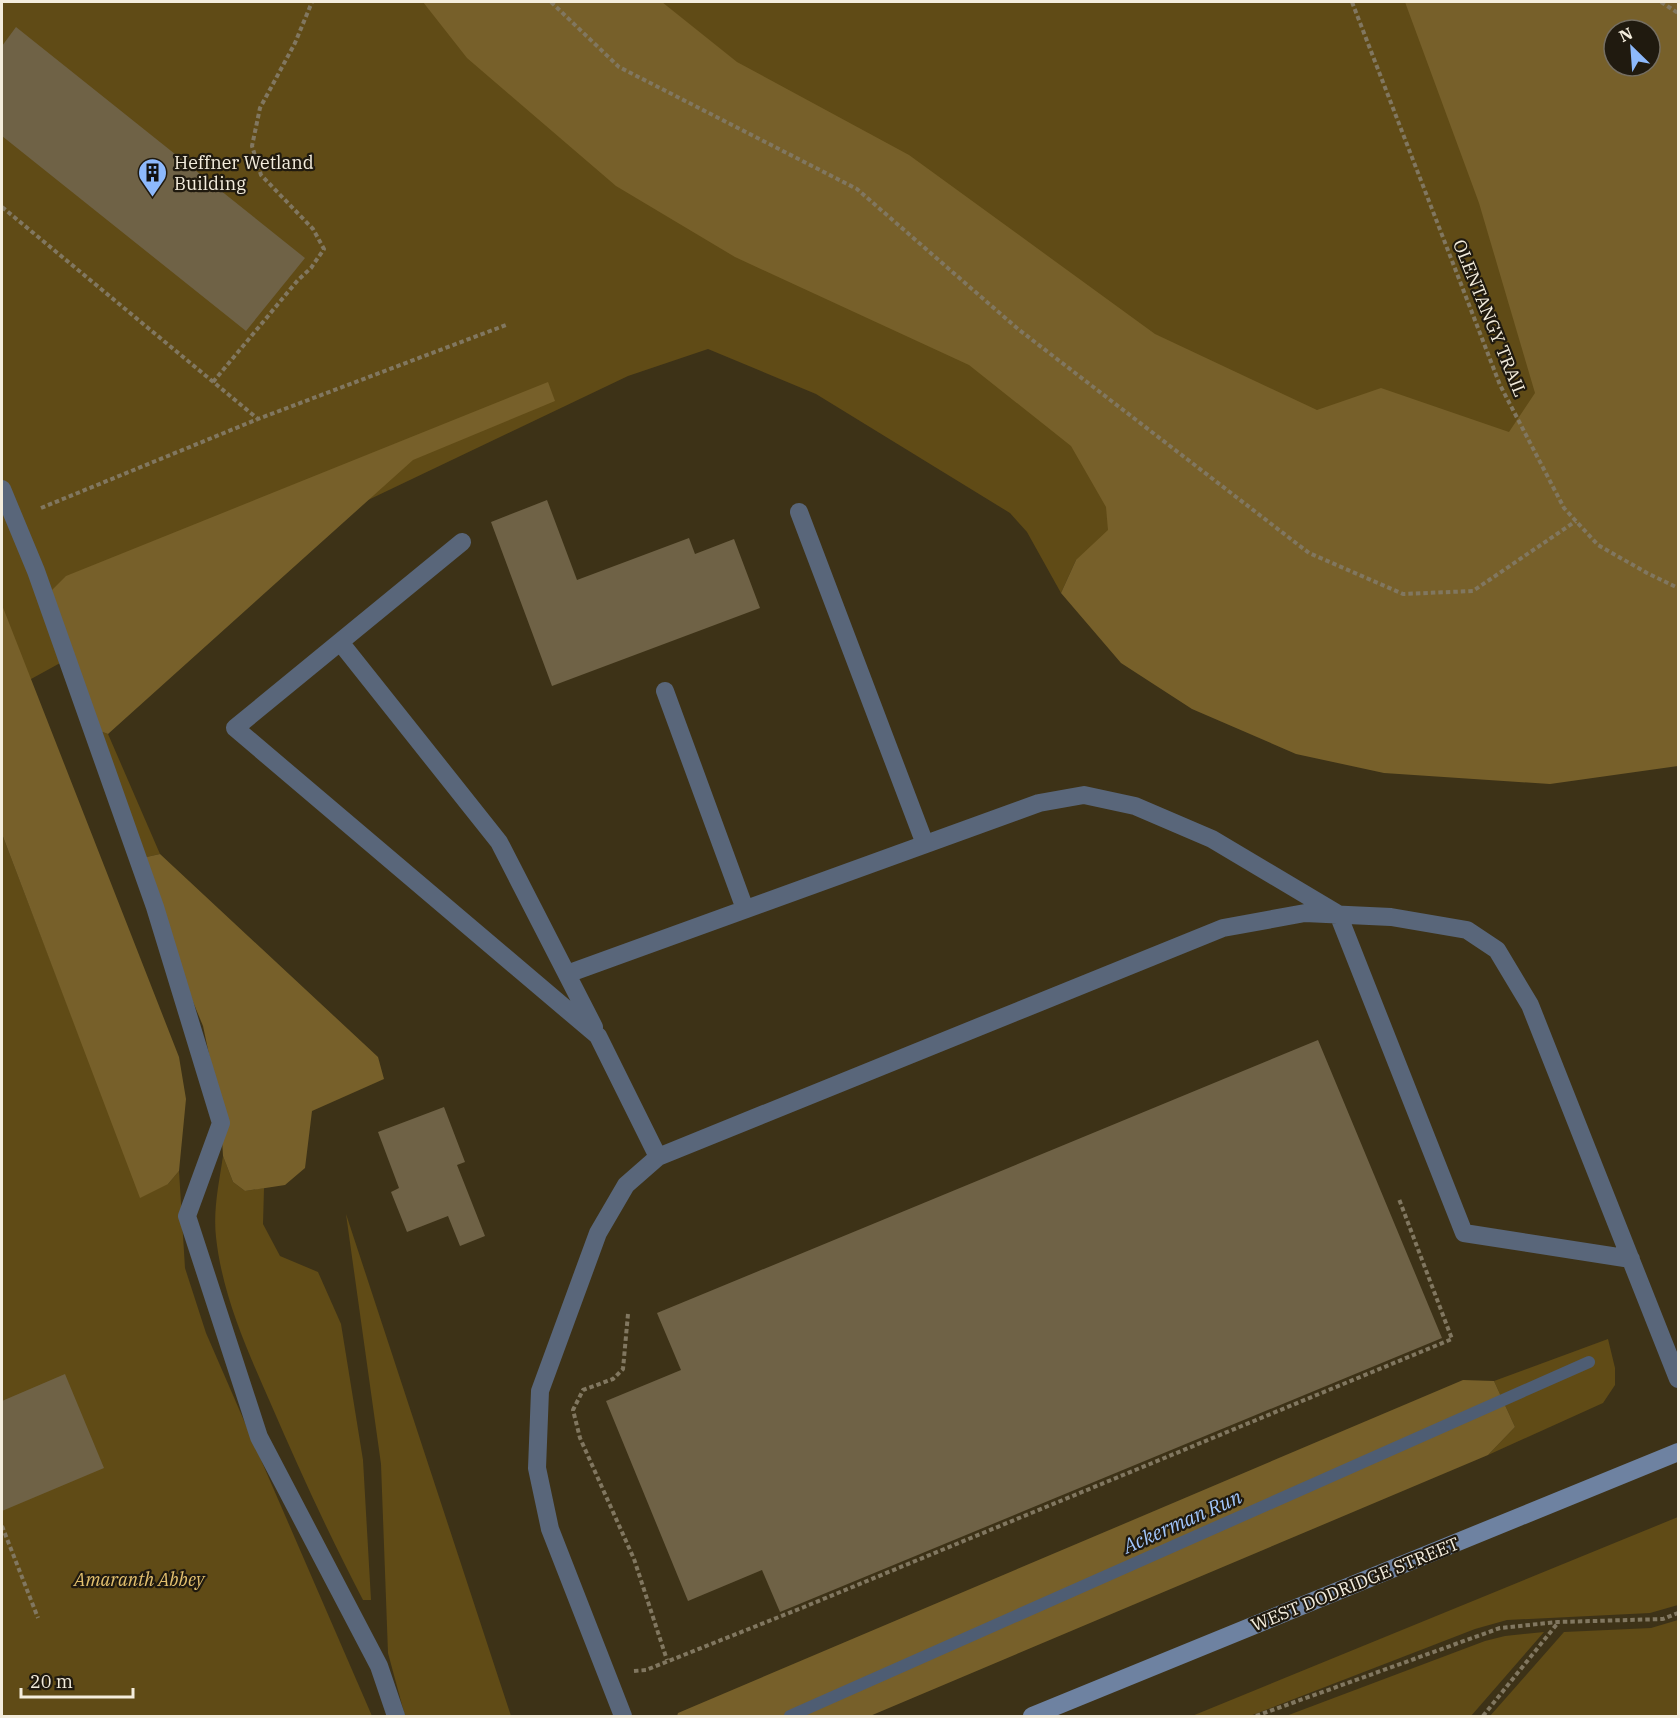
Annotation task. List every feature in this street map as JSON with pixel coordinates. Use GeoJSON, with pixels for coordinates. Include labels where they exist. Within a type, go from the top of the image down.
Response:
{"type":"FeatureCollection","features":[{"type":"Feature","properties":{"kind":"main road","name":"WEST DODRIDGE STREET"},"geometry":{"type":"LineString","coordinates":[[1032,1716],[1678,1452]]}},
{"type":"Feature","properties":{"kind":"lane"},"geometry":{"type":"LineString","coordinates":[[2,489],[15,519],[155,907],[221,1122],[187,1216],[259,1437],[379,1666],[396,1716]]}},
{"type":"Feature","properties":{"kind":"lane"},"geometry":{"type":"LineString","coordinates":[[800,512],[925,844]]}},
{"type":"Feature","properties":{"kind":"lane"},"geometry":{"type":"LineString","coordinates":[[462,542],[236,728],[598,1036]]}},
{"type":"Feature","properties":{"kind":"lane"},"geometry":{"type":"LineString","coordinates":[[340,642],[499,842],[658,1157]]}},
{"type":"Feature","properties":{"kind":"lane"},"geometry":{"type":"LineString","coordinates":[[665,691],[746,909]]}},
{"type":"Feature","properties":{"kind":"lane"},"geometry":{"type":"LineString","coordinates":[[567,974],[1039,803],[1084,795],[1136,806],[1212,839],[1338,914],[1464,1233],[1631,1259]]}},
{"type":"Feature","properties":{"kind":"lane"},"geometry":{"type":"LineString","coordinates":[[623,1716],[550,1529],[537,1467],[540,1391],[598,1233],[626,1185],[658,1157],[1223,928],[1305,913],[1391,917],[1467,930],[1497,950],[1530,1005],[1678,1379]]}},
{"type":"Feature","properties":{"kind":"path"},"geometry":{"type":"LineString","coordinates":[[213,382],[298,280],[311,268],[324,249],[313,229],[261,175],[252,146],[260,108],[295,43],[312,2]]}},
{"type":"Feature","properties":{"kind":"path"},"geometry":{"type":"LineString","coordinates":[[551,2],[619,67],[857,189],[1018,329],[1309,554],[1403,594],[1473,591],[1576,521]]}},
{"type":"Feature","properties":{"kind":"path","name":"OLENTANGY TRAIL"},"geometry":{"type":"LineString","coordinates":[[1352,2],[1500,385],[1564,508],[1598,545],[1678,588]]}},
{"type":"Feature","properties":{"kind":"path"},"geometry":{"type":"LineString","coordinates":[[1660,2],[1678,13]]}},
{"type":"Feature","properties":{"kind":"path"},"geometry":{"type":"LineString","coordinates":[[2,207],[258,419]]}},
{"type":"Feature","properties":{"kind":"path"},"geometry":{"type":"LineString","coordinates":[[15,519],[258,419],[506,325]]}},
{"type":"Feature","properties":{"kind":"path"},"geometry":{"type":"LineString","coordinates":[[606,1673],[646,1670],[1452,1339],[1399,1199]]}},
{"type":"Feature","properties":{"kind":"path"},"geometry":{"type":"LineString","coordinates":[[628,1314],[622,1369],[613,1380],[583,1390],[573,1410],[580,1438],[634,1559],[667,1660]]}},
{"type":"Feature","properties":{"kind":"path"},"geometry":{"type":"LineString","coordinates":[[2,1526],[38,1618]]}},
{"type":"Feature","properties":{"kind":"path"},"geometry":{"type":"LineString","coordinates":[[1256,1716],[1500,1628],[1558,1622],[1663,1619],[1678,1613]]}},
{"type":"Feature","properties":{"kind":"path"},"geometry":{"type":"LineString","coordinates":[[1483,1716],[1558,1622]]}},
{"type":"Feature","properties":{"kind":"green space"},"geometry":{"type":"Polygon","coordinates":[[[2,2],[1678,2],[1678,729],[1076,560],[1061,593],[1027,532],[1010,513],[816,394],[708,349],[628,376],[280,542],[2,695],[2,2]]]}},
{"type":"Feature","properties":{"kind":"green space"},"geometry":{"type":"Polygon","coordinates":[[[86,726],[108,734],[160,854],[142,858],[86,726]]]}},
{"type":"Feature","properties":{"kind":"green space","name":"Amaranth Abbey"},"geometry":{"type":"Polygon","coordinates":[[[2,834],[80,1038],[168,1184],[179,1171],[185,1268],[206,1333],[372,1716],[2,1716],[2,834]]]}},
{"type":"Feature","properties":{"kind":"green space"},"geometry":{"type":"Polygon","coordinates":[[[223,1156],[233,1182],[245,1191],[264,1188],[263,1224],[280,1256],[318,1272],[341,1324],[363,1460],[371,1600],[363,1600],[326,1526],[253,1362],[230,1301],[219,1258],[215,1227],[223,1156]]]}},
{"type":"Feature","properties":{"kind":"green space"},"geometry":{"type":"Polygon","coordinates":[[[346,1214],[511,1716],[405,1716],[388,1653],[381,1464],[346,1214]]]}},
{"type":"Feature","properties":{"kind":"green space"},"geometry":{"type":"Polygon","coordinates":[[[1608,1339],[1615,1368],[1615,1385],[1603,1403],[1488,1455],[1515,1427],[1494,1381],[1608,1339]]]}},
{"type":"Feature","properties":{"kind":"green space"},"geometry":{"type":"Polygon","coordinates":[[[1678,1517],[1678,1605],[1650,1613],[1507,1620],[1475,1629],[1250,1716],[1192,1716],[1678,1517]]]}},
{"type":"Feature","properties":{"kind":"green space"},"geometry":{"type":"Polygon","coordinates":[[[1678,1620],[1678,1716],[1490,1716],[1564,1632],[1651,1628],[1678,1620]]]}},
{"type":"Feature","properties":{"kind":"green space"},"geometry":{"type":"Polygon","coordinates":[[[1544,1632],[1471,1716],[1286,1716],[1485,1641],[1505,1636],[1544,1632]]]}},
{"type":"Feature","properties":{"kind":"shaded area"},"geometry":{"type":"Polygon","coordinates":[[[423,2],[662,2],[737,62],[909,155],[1155,334],[1317,410],[1381,388],[1509,432],[1535,393],[1479,203],[1405,2],[1678,2],[1678,766],[1550,784],[1384,773],[1296,754],[1192,709],[1121,663],[1061,593],[1076,560],[1108,530],[1106,507],[1071,446],[969,365],[735,257],[616,186],[467,58],[423,2]]]}},
{"type":"Feature","properties":{"kind":"shaded area"},"geometry":{"type":"Polygon","coordinates":[[[548,382],[555,401],[413,460],[108,734],[86,726],[52,590],[66,576],[548,382]]]}},
{"type":"Feature","properties":{"kind":"shaded area"},"geometry":{"type":"Polygon","coordinates":[[[2,605],[179,1057],[186,1099],[179,1171],[168,1184],[140,1198],[2,834],[2,605]]]}},
{"type":"Feature","properties":{"kind":"shaded area"},"geometry":{"type":"Polygon","coordinates":[[[160,854],[378,1057],[384,1079],[312,1111],[305,1168],[285,1185],[245,1191],[233,1182],[223,1156],[220,1106],[203,1026],[138,869],[142,858],[160,854]]]}},
{"type":"Feature","properties":{"kind":"shaded area"},"geometry":{"type":"Polygon","coordinates":[[[1463,1380],[1494,1381],[1515,1427],[1488,1455],[870,1716],[677,1716],[678,1713],[1463,1380]]]}},
{"type":"Feature","properties":{"kind":"building","name":"Heffner Wetland Building"},"geometry":{"type":"Polygon","coordinates":[[[16,27],[305,258],[246,331],[2,136],[2,46],[16,27]]]}},
{"type":"Feature","properties":{"kind":"building"},"geometry":{"type":"Polygon","coordinates":[[[547,500],[577,580],[689,538],[695,554],[734,539],[760,608],[552,686],[491,522],[547,500]]]}},
{"type":"Feature","properties":{"kind":"building"},"geometry":{"type":"Polygon","coordinates":[[[1318,1040],[1442,1338],[780,1612],[762,1570],[688,1601],[606,1401],[681,1370],[657,1313],[1318,1040]]]}},
{"type":"Feature","properties":{"kind":"building"},"geometry":{"type":"Polygon","coordinates":[[[444,1107],[465,1162],[457,1165],[485,1236],[460,1246],[448,1216],[407,1232],[391,1192],[399,1188],[378,1132],[444,1107]]]}},
{"type":"Feature","properties":{"kind":"building"},"geometry":{"type":"Polygon","coordinates":[[[65,1374],[104,1468],[2,1511],[2,1401],[65,1374]]]}},
{"type":"Feature","properties":{"kind":"waterway","name":"Ackerman Run"},"geometry":{"type":"LineString","coordinates":[[790,1716],[1589,1362]]}},
{"type":"Feature","properties":{"kind":"place","name":"Heffner Wetland Building"},"geometry":{"type":"Point","coordinates":[153,198]}}]}
